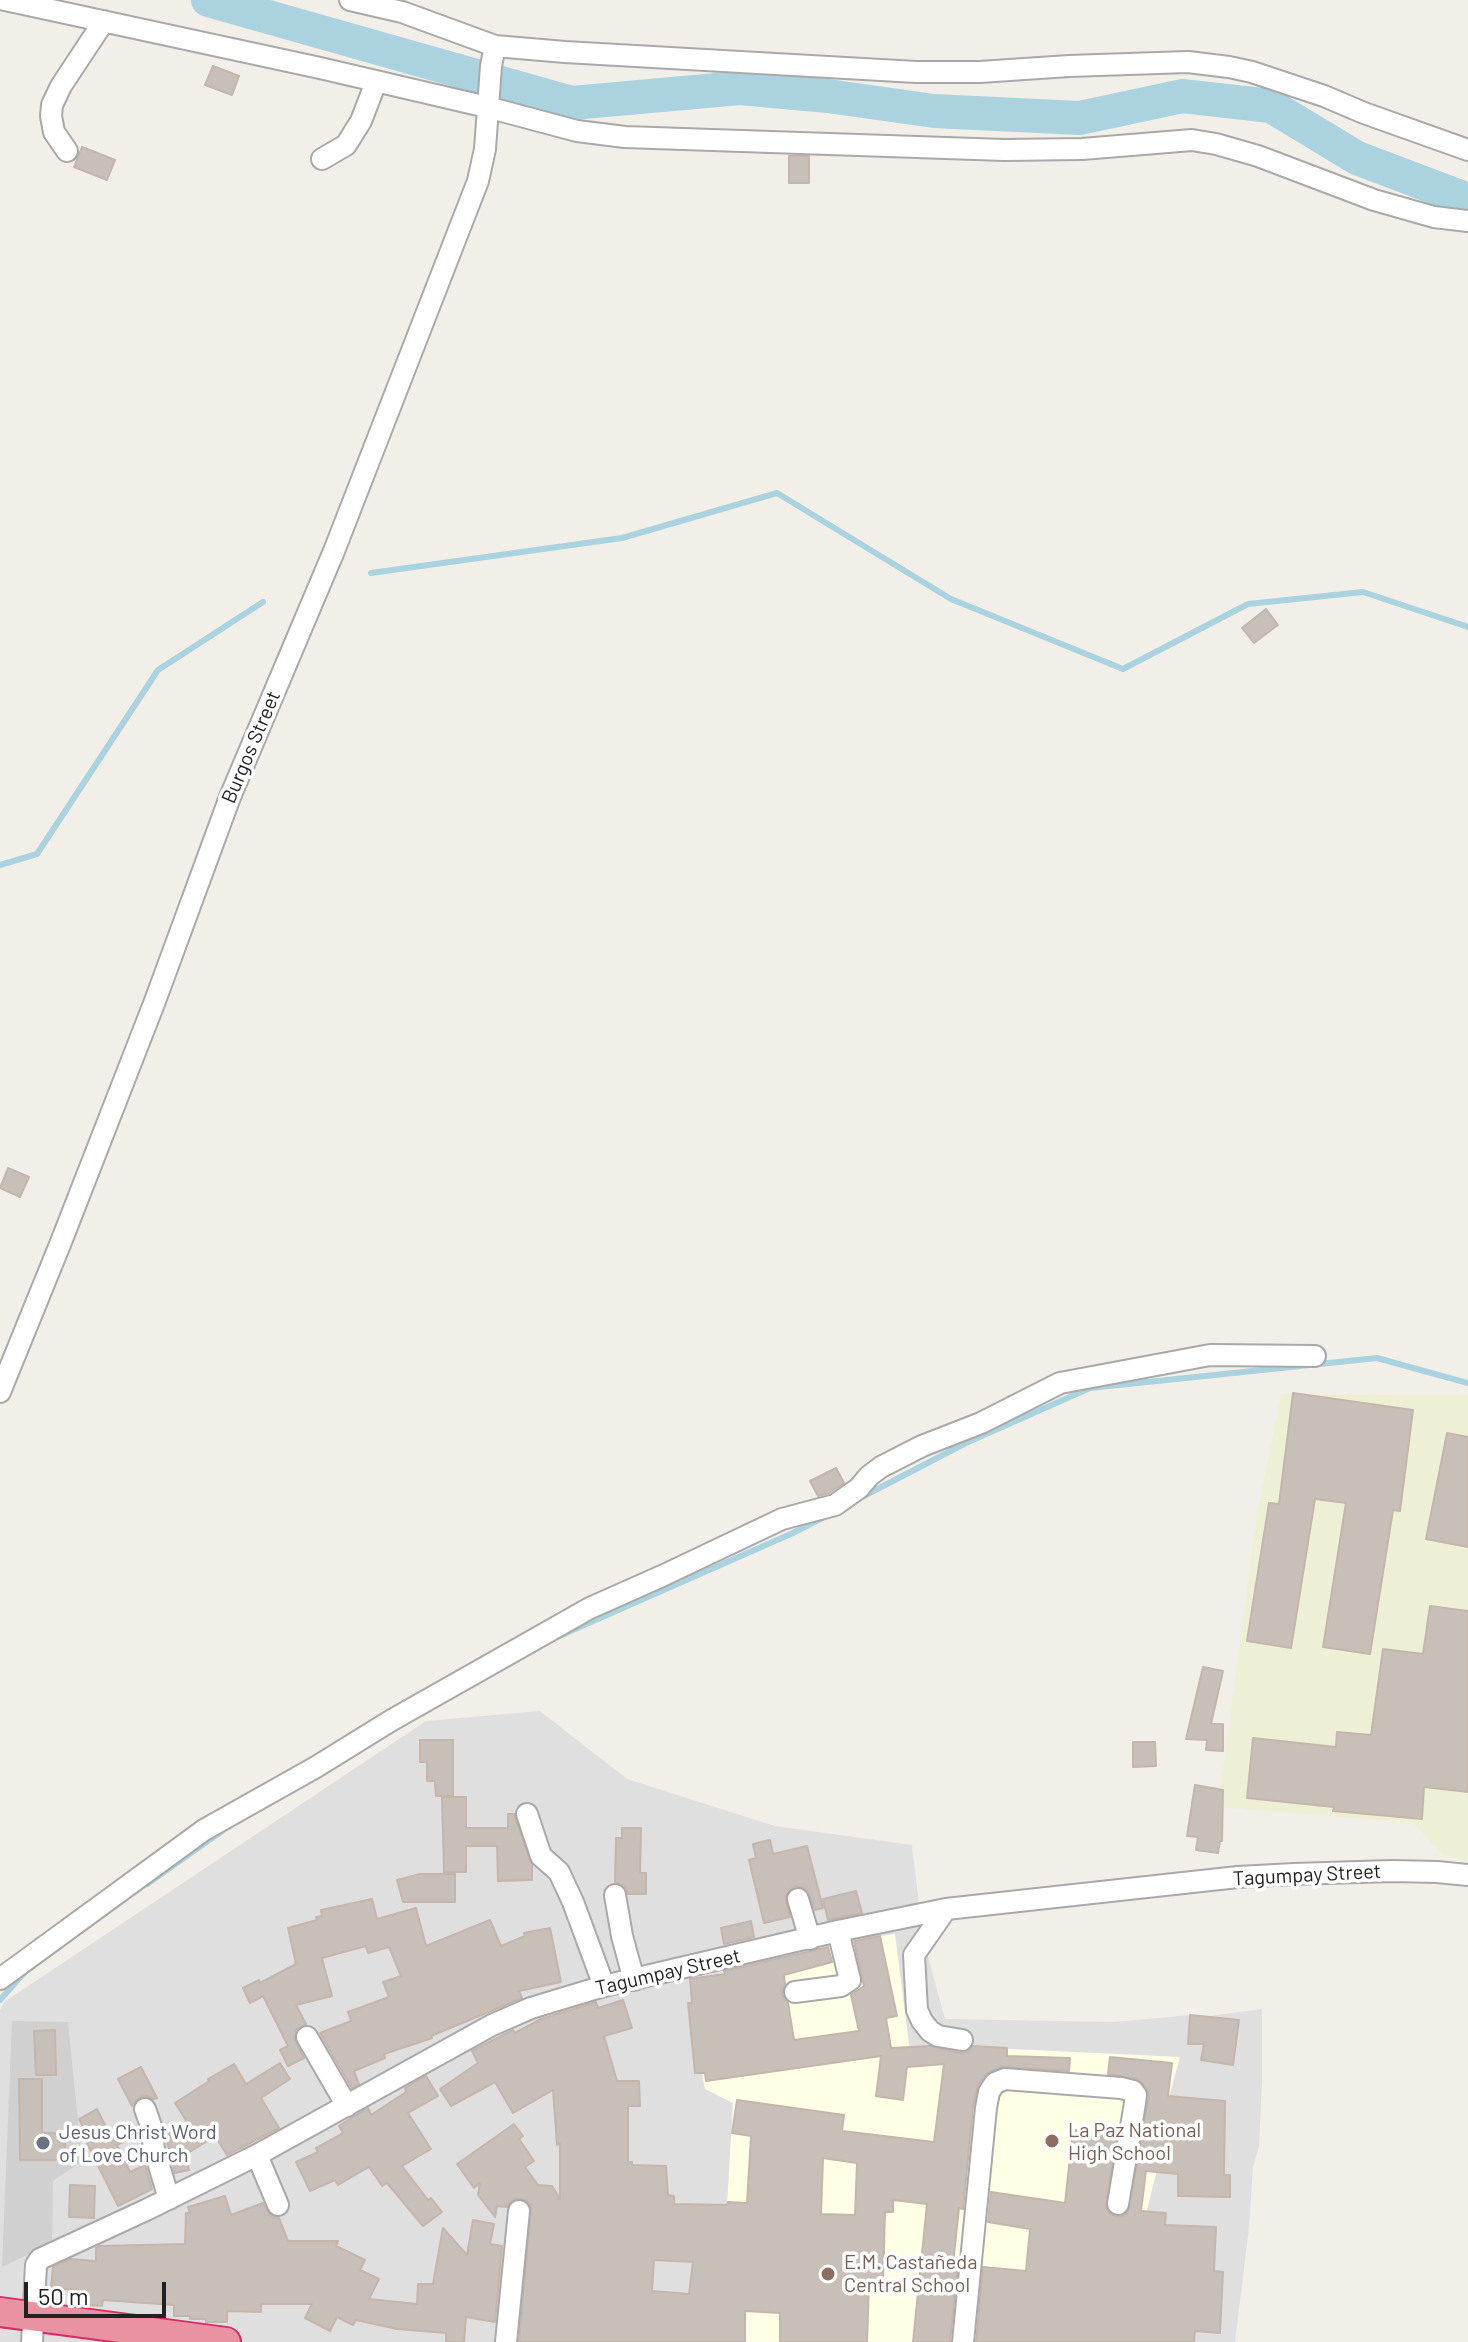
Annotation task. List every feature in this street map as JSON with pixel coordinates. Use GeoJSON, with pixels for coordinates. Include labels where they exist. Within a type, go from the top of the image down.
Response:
{"type":"FeatureCollection","features":[{"type":"Feature","properties":{"kind":"highway"},"geometry":{"type":"LineString","coordinates":[[0,2312],[33,2329],[226,2342]]}},
{"type":"Feature","properties":{"kind":"street"},"geometry":{"type":"LineString","coordinates":[[5,0],[487,104],[577,131],[625,137],[1004,150],[1082,149],[1192,140],[1258,156],[1374,200],[1434,217],[1468,221]]}},
{"type":"Feature","properties":{"kind":"street"},"geometry":{"type":"LineString","coordinates":[[350,0],[402,12],[493,56],[597,54],[916,72],[1188,62],[1252,72],[1468,150]]}},
{"type":"Feature","properties":{"kind":"street"},"geometry":{"type":"LineString","coordinates":[[67,151],[54,132],[52,105],[104,21]]}},
{"type":"Feature","properties":{"kind":"street","name":"Burgos Street"},"geometry":{"type":"LineString","coordinates":[[0,1392],[56,1256],[230,797],[334,551],[478,181],[485,149],[493,56]]}},
{"type":"Feature","properties":{"kind":"street"},"geometry":{"type":"LineString","coordinates":[[322,159],[346,145],[361,121],[376,82]]}},
{"type":"Feature","properties":{"kind":"street"},"geometry":{"type":"LineString","coordinates":[[0,1979],[204,1830],[392,1720],[590,1608],[782,1519],[835,1505],[881,1467],[922,1446],[981,1423],[1060,1383],[1210,1355],[1315,1356]]}},
{"type":"Feature","properties":{"kind":"street"},"geometry":{"type":"LineString","coordinates":[[527,1814],[541,1856],[559,1872],[573,1902],[604,1986]]}},
{"type":"Feature","properties":{"kind":"street","name":"Tagumpay Street"},"geometry":{"type":"LineString","coordinates":[[33,2329],[36,2265],[40,2259],[257,2155],[492,2025],[531,2008],[604,1986],[946,1909],[1238,1877],[1437,1872],[1468,1875]]}},
{"type":"Feature","properties":{"kind":"street"},"geometry":{"type":"LineString","coordinates":[[615,1895],[634,1980]]}},
{"type":"Feature","properties":{"kind":"street"},"geometry":{"type":"LineString","coordinates":[[798,1899],[810,1939]]}},
{"type":"Feature","properties":{"kind":"street"},"geometry":{"type":"LineString","coordinates":[[946,1909],[914,1955],[917,2010],[930,2031],[938,2036],[962,2040]]}},
{"type":"Feature","properties":{"kind":"street"},"geometry":{"type":"LineString","coordinates":[[795,1992],[841,1986],[850,1980],[838,1931]]}},
{"type":"Feature","properties":{"kind":"street"},"geometry":{"type":"LineString","coordinates":[[307,2037],[347,2106]]}},
{"type":"Feature","properties":{"kind":"street"},"geometry":{"type":"LineString","coordinates":[[963,2342],[986,2108],[989,2092],[995,2083],[1005,2079],[1133,2091],[1135,2103],[1118,2204]]}},
{"type":"Feature","properties":{"kind":"street"},"geometry":{"type":"LineString","coordinates":[[145,2109],[169,2199]]}},
{"type":"Feature","properties":{"kind":"street"},"geometry":{"type":"LineString","coordinates":[[257,2155],[278,2205]]}},
{"type":"Feature","properties":{"kind":"street"},"geometry":{"type":"LineString","coordinates":[[506,2342],[519,2211]]}},
{"type":"Feature","properties":{"kind":"shaded area"},"geometry":{"type":"Polygon","coordinates":[[[1281,1394],[1468,1395],[1468,1862],[1443,1855],[1413,1823],[1218,1807],[1257,1513],[1281,1394]]]}},
{"type":"Feature","properties":{"kind":"shaded area"},"geometry":{"type":"Polygon","coordinates":[[[540,1711],[627,1779],[775,1826],[912,1845],[923,1938],[945,2019],[1114,2022],[1262,2009],[1259,2146],[1253,2167],[1235,2342],[0,2342],[0,2010],[4,2002],[426,1721],[540,1711]]]}},
{"type":"Feature","properties":{"kind":"shaded area","name":"La Paz National High School"},"geometry":{"type":"Polygon","coordinates":[[[895,1934],[910,2052],[947,2046],[1180,2057],[1166,2108],[1156,2174],[1140,2237],[1121,2342],[719,2342],[733,2103],[705,2089],[693,2026],[695,1983],[834,1943],[895,1934]]]}},
{"type":"Feature","properties":{"kind":"shaded area"},"geometry":{"type":"Polygon","coordinates":[[[12,2021],[68,2022],[82,2161],[53,2181],[52,2243],[2,2267],[12,2021]]]}},
{"type":"Feature","properties":{"kind":"building"},"geometry":{"type":"Polygon","coordinates":[[[213,66],[239,76],[232,95],[205,85],[213,66]]]}},
{"type":"Feature","properties":{"kind":"building"},"geometry":{"type":"Polygon","coordinates":[[[82,147],[115,160],[107,180],[74,167],[82,147]]]}},
{"type":"Feature","properties":{"kind":"building"},"geometry":{"type":"Polygon","coordinates":[[[789,156],[809,156],[809,183],[789,183],[789,156]]]}},
{"type":"Feature","properties":{"kind":"building"},"geometry":{"type":"Polygon","coordinates":[[[1266,609],[1278,625],[1254,643],[1242,628],[1266,609]]]}},
{"type":"Feature","properties":{"kind":"building"},"geometry":{"type":"Polygon","coordinates":[[[8,1168],[29,1177],[20,1197],[0,1188],[8,1168]]]}},
{"type":"Feature","properties":{"kind":"building"},"geometry":{"type":"Polygon","coordinates":[[[1293,1393],[1413,1410],[1400,1511],[1393,1510],[1370,1654],[1323,1647],[1346,1503],[1315,1499],[1291,1648],[1247,1641],[1269,1503],[1279,1504],[1293,1393]]]}},
{"type":"Feature","properties":{"kind":"building"},"geometry":{"type":"Polygon","coordinates":[[[1447,1433],[1468,1437],[1468,1547],[1426,1539],[1447,1433]]]}},
{"type":"Feature","properties":{"kind":"building"},"geometry":{"type":"Polygon","coordinates":[[[836,1468],[844,1483],[818,1496],[810,1481],[836,1468]]]}},
{"type":"Feature","properties":{"kind":"building"},"geometry":{"type":"Polygon","coordinates":[[[1430,1606],[1468,1611],[1468,1792],[1424,1787],[1422,1819],[1333,1811],[1334,1807],[1247,1798],[1253,1738],[1336,1747],[1337,1732],[1371,1735],[1383,1649],[1423,1654],[1430,1606]]]}},
{"type":"Feature","properties":{"kind":"building"},"geometry":{"type":"Polygon","coordinates":[[[1203,1667],[1223,1671],[1211,1724],[1223,1724],[1223,1751],[1206,1750],[1207,1740],[1186,1739],[1203,1667]]]}},
{"type":"Feature","properties":{"kind":"building"},"geometry":{"type":"Polygon","coordinates":[[[420,1740],[453,1740],[453,1796],[436,1796],[435,1781],[427,1781],[427,1762],[420,1762],[420,1740]]]}},
{"type":"Feature","properties":{"kind":"building"},"geometry":{"type":"Polygon","coordinates":[[[1133,1742],[1155,1742],[1156,1766],[1133,1767],[1133,1742]]]}},
{"type":"Feature","properties":{"kind":"building"},"geometry":{"type":"Polygon","coordinates":[[[1195,1785],[1223,1790],[1222,1841],[1218,1853],[1196,1850],[1198,1837],[1187,1836],[1195,1785]]]}},
{"type":"Feature","properties":{"kind":"building"},"geometry":{"type":"Polygon","coordinates":[[[442,1797],[466,1797],[468,1828],[508,1828],[508,1814],[514,1814],[532,1865],[532,1880],[498,1881],[497,1846],[466,1846],[466,1872],[444,1872],[442,1797]]]}},
{"type":"Feature","properties":{"kind":"building"},"geometry":{"type":"Polygon","coordinates":[[[622,1828],[641,1828],[640,1873],[646,1873],[646,1894],[628,1894],[624,1886],[615,1882],[616,1838],[622,1838],[622,1828]]]}},
{"type":"Feature","properties":{"kind":"building"},"geometry":{"type":"Polygon","coordinates":[[[770,1840],[773,1854],[807,1846],[823,1908],[815,1910],[807,1890],[795,1886],[785,1897],[790,1917],[764,1923],[749,1860],[756,1858],[753,1844],[770,1840]]]}},
{"type":"Feature","properties":{"kind":"building"},"geometry":{"type":"Polygon","coordinates":[[[420,1874],[455,1874],[455,1902],[403,1902],[397,1880],[420,1874]]]}},
{"type":"Feature","properties":{"kind":"building"},"geometry":{"type":"Polygon","coordinates":[[[856,1891],[862,1913],[828,1920],[823,1899],[856,1891]]]}},
{"type":"Feature","properties":{"kind":"building"},"geometry":{"type":"Polygon","coordinates":[[[372,1899],[377,1919],[416,1908],[426,1946],[490,1920],[501,1946],[525,1936],[524,1933],[550,1928],[561,1982],[519,1991],[522,1998],[432,2038],[384,2054],[385,2058],[354,2071],[359,2084],[352,2088],[320,2033],[351,2021],[348,2012],[389,1997],[383,1982],[401,1976],[389,1947],[368,1953],[366,1946],[322,1958],[332,1996],[296,2005],[306,2024],[296,2030],[294,2038],[304,2058],[288,2066],[280,2050],[288,2046],[263,1996],[250,2003],[243,1988],[259,1980],[260,1983],[296,1964],[288,1928],[317,1920],[316,1917],[322,1916],[321,1910],[372,1899]]]}},
{"type":"Feature","properties":{"kind":"building"},"geometry":{"type":"Polygon","coordinates":[[[751,1921],[754,1937],[724,1944],[721,1928],[751,1921]]]}},
{"type":"Feature","properties":{"kind":"building"},"geometry":{"type":"Polygon","coordinates":[[[880,1936],[897,2016],[886,2018],[891,2048],[930,2046],[961,2053],[973,2046],[1007,2048],[1007,2056],[1070,2058],[1069,2071],[1001,2067],[985,2075],[978,2085],[963,2209],[959,2208],[953,2264],[958,2265],[950,2342],[913,2342],[927,2204],[893,2200],[893,2212],[885,2212],[883,2283],[869,2282],[867,2342],[780,2342],[780,2313],[745,2311],[745,2342],[519,2342],[531,2206],[526,2200],[514,2199],[507,2207],[497,2206],[495,2217],[478,2195],[480,2183],[474,2188],[457,2164],[514,2124],[523,2136],[519,2139],[534,2161],[525,2167],[538,2185],[552,2186],[560,2199],[560,2143],[557,2145],[553,2090],[513,2113],[495,2082],[451,2106],[440,2089],[478,2063],[472,2051],[513,2030],[515,2033],[541,2019],[596,2002],[598,2008],[623,2000],[632,2028],[604,2036],[617,2081],[639,2081],[640,2106],[628,2106],[628,2162],[632,2165],[666,2166],[668,2195],[674,2196],[674,2204],[747,2203],[751,2136],[732,2133],[737,2100],[844,2115],[842,2131],[934,2142],[944,2064],[907,2067],[903,2100],[876,2096],[881,2056],[706,2081],[705,2073],[695,2073],[688,2003],[692,2003],[690,1979],[725,1974],[724,1971],[828,1947],[832,1962],[784,1975],[782,1994],[788,2003],[794,2040],[859,2031],[851,1995],[864,1986],[854,1941],[880,1936]],[[823,2158],[821,2214],[855,2215],[857,2163],[823,2158]],[[654,2260],[652,2291],[689,2294],[693,2262],[654,2260]]]}},
{"type":"Feature","properties":{"kind":"building"},"geometry":{"type":"Polygon","coordinates":[[[1190,2015],[1239,2020],[1233,2065],[1201,2060],[1204,2044],[1188,2044],[1190,2015]]]}},
{"type":"Feature","properties":{"kind":"building"},"geometry":{"type":"Polygon","coordinates":[[[55,2030],[56,2075],[36,2075],[34,2031],[55,2030]]]}},
{"type":"Feature","properties":{"kind":"building"},"geometry":{"type":"Polygon","coordinates":[[[1110,2057],[1172,2063],[1168,2096],[1225,2101],[1224,2175],[1230,2175],[1230,2197],[1178,2196],[1178,2174],[1146,2171],[1141,2211],[1166,2213],[1165,2225],[1216,2227],[1214,2271],[1223,2272],[1220,2333],[1195,2331],[1194,2342],[976,2342],[983,2267],[1026,2271],[1030,2229],[988,2222],[991,2192],[1065,2203],[1073,2130],[1117,2134],[1106,2208],[1117,2217],[1128,2212],[1149,2095],[1137,2079],[1108,2074],[1110,2057]]]}},
{"type":"Feature","properties":{"kind":"building"},"geometry":{"type":"Polygon","coordinates":[[[280,2063],[290,2079],[261,2098],[279,2128],[227,2155],[215,2136],[185,2155],[189,2170],[175,2173],[165,2134],[191,2128],[175,2103],[234,2064],[246,2084],[280,2063]]]}},
{"type":"Feature","properties":{"kind":"building"},"geometry":{"type":"Polygon","coordinates":[[[141,2067],[157,2098],[140,2097],[132,2106],[118,2079],[141,2067]]]}},
{"type":"Feature","properties":{"kind":"building"},"geometry":{"type":"Polygon","coordinates":[[[426,2076],[438,2096],[408,2113],[431,2149],[402,2166],[428,2200],[431,2198],[442,2212],[423,2226],[387,2183],[382,2186],[369,2167],[338,2185],[335,2180],[310,2191],[296,2162],[318,2152],[316,2148],[343,2133],[339,2126],[368,2108],[371,2115],[426,2076]]]}},
{"type":"Feature","properties":{"kind":"building"},"geometry":{"type":"Polygon","coordinates":[[[19,2079],[42,2079],[42,2133],[65,2133],[65,2160],[20,2160],[19,2079]]]}},
{"type":"Feature","properties":{"kind":"building"},"geometry":{"type":"Polygon","coordinates":[[[97,2109],[109,2133],[119,2128],[125,2141],[117,2145],[130,2172],[145,2165],[152,2189],[118,2206],[82,2133],[86,2133],[79,2119],[97,2109]]]}},
{"type":"Feature","properties":{"kind":"building"},"geometry":{"type":"Polygon","coordinates":[[[70,2185],[95,2186],[94,2218],[69,2217],[70,2185]]]}},
{"type":"Feature","properties":{"kind":"building"},"geometry":{"type":"Polygon","coordinates":[[[225,2196],[231,2215],[263,2203],[270,2215],[279,2218],[288,2241],[338,2241],[336,2246],[365,2260],[360,2270],[379,2279],[369,2299],[417,2304],[418,2284],[433,2284],[443,2228],[467,2255],[473,2220],[494,2224],[490,2244],[502,2246],[495,2322],[466,2317],[464,2342],[446,2342],[446,2333],[397,2329],[356,2320],[353,2325],[337,2317],[330,2331],[305,2318],[312,2304],[261,2304],[261,2312],[227,2311],[227,2322],[206,2322],[206,2319],[190,2319],[190,2316],[174,2316],[174,2305],[103,2300],[102,2306],[77,2304],[78,2290],[51,2288],[53,2267],[70,2259],[96,2261],[96,2248],[100,2246],[185,2244],[186,2213],[190,2213],[188,2207],[225,2196]]]}},
{"type":"Feature","properties":{"kind":"waterway"},"geometry":{"type":"LineString","coordinates":[[208,0],[572,103],[740,88],[828,96],[934,111],[1079,118],[1182,96],[1271,106],[1357,158],[1468,200]]}},
{"type":"Feature","properties":{"kind":"waterway"},"geometry":{"type":"LineString","coordinates":[[371,573],[622,538],[777,493],[951,599],[1123,669],[1248,604],[1363,592],[1468,627]]}},
{"type":"Feature","properties":{"kind":"waterway"},"geometry":{"type":"LineString","coordinates":[[0,865],[37,854],[158,670],[263,602]]}},
{"type":"Feature","properties":{"kind":"waterway"},"geometry":{"type":"LineString","coordinates":[[862,1497],[966,1443],[1090,1388],[1377,1358],[1468,1383]]}},
{"type":"Feature","properties":{"kind":"waterway"},"geometry":{"type":"LineString","coordinates":[[557,1637],[824,1517]]}},
{"type":"Feature","properties":{"kind":"waterway"},"geometry":{"type":"LineString","coordinates":[[147,1884],[222,1831]]}},
{"type":"Feature","properties":{"kind":"waterway"},"geometry":{"type":"LineString","coordinates":[[0,2000],[24,1973]]}},
{"type":"Feature","properties":{"kind":"place","name":"La Paz National High School"},"geometry":{"type":"Point","coordinates":[1052,2141]}},
{"type":"Feature","properties":{"kind":"place","name":"Jesus Christ Word of Love Church"},"geometry":{"type":"Point","coordinates":[43,2143]}},
{"type":"Feature","properties":{"kind":"place","name":"E.M. Castañeda Central School"},"geometry":{"type":"Point","coordinates":[828,2274]}}]}
